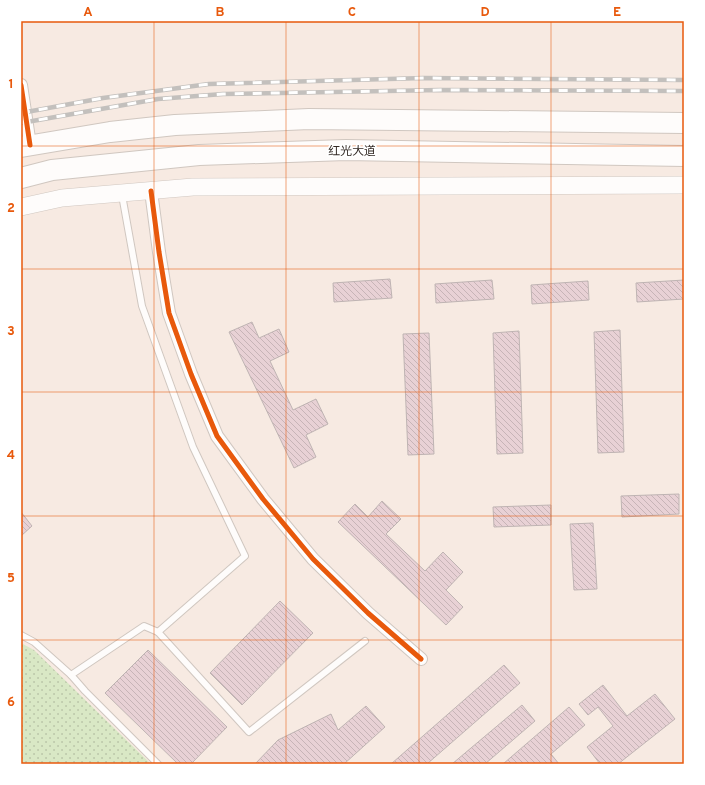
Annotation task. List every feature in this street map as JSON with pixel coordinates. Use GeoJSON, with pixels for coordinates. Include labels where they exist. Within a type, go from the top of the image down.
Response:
{"type":"FeatureCollection","features":[{"type":"Feature","properties":{"kind":"highway"},"geometry":{"type":"LineString","coordinates":[[26,146],[110,132],[175,125],[309,119],[684,123]]}},
{"type":"Feature","properties":{"kind":"highway","name":"红光大道"},"geometry":{"type":"LineString","coordinates":[[21,178],[52,170],[199,155],[346,150],[684,156]]}},
{"type":"Feature","properties":{"kind":"main road"},"geometry":{"type":"LineString","coordinates":[[21,207],[62,198],[193,187],[684,184]]}},
{"type":"Feature","properties":{"kind":"street"},"geometry":{"type":"LineString","coordinates":[[21,85],[26,146]]}},
{"type":"Feature","properties":{"kind":"street"},"geometry":{"type":"LineString","coordinates":[[151,191],[158,252],[169,312],[191,374],[217,436],[263,499],[313,559],[368,613],[421,659]]}},
{"type":"Feature","properties":{"kind":"lane"},"geometry":{"type":"LineString","coordinates":[[122,193],[142,306],[193,447],[245,556],[158,632]]}},
{"type":"Feature","properties":{"kind":"lane"},"geometry":{"type":"LineString","coordinates":[[71,674],[144,626],[158,632],[249,732],[365,641]]}},
{"type":"Feature","properties":{"kind":"lane"},"geometry":{"type":"LineString","coordinates":[[21,635],[34,642],[71,674],[85,691],[158,764]]}},
{"type":"Feature","properties":{"kind":"green space"},"geometry":{"type":"Polygon","coordinates":[[[21,643],[34,650],[151,764],[21,764],[21,643]]]}},
{"type":"Feature","properties":{"kind":"building"},"geometry":{"type":"Polygon","coordinates":[[[390,279],[392,298],[334,302],[333,283],[390,279]]]}},
{"type":"Feature","properties":{"kind":"building"},"geometry":{"type":"Polygon","coordinates":[[[492,280],[494,299],[436,303],[435,284],[492,280]]]}},
{"type":"Feature","properties":{"kind":"building"},"geometry":{"type":"Polygon","coordinates":[[[684,280],[684,299],[637,302],[636,283],[684,280]]]}},
{"type":"Feature","properties":{"kind":"building"},"geometry":{"type":"Polygon","coordinates":[[[588,281],[589,300],[532,304],[531,285],[588,281]]]}},
{"type":"Feature","properties":{"kind":"building"},"geometry":{"type":"Polygon","coordinates":[[[252,322],[259,338],[279,329],[289,352],[270,361],[293,410],[316,399],[328,424],[306,435],[316,457],[294,468],[229,332],[252,322]]]}},
{"type":"Feature","properties":{"kind":"building"},"geometry":{"type":"Polygon","coordinates":[[[620,330],[624,452],[598,453],[594,332],[620,330]]]}},
{"type":"Feature","properties":{"kind":"building"},"geometry":{"type":"Polygon","coordinates":[[[519,331],[523,453],[497,454],[493,333],[519,331]]]}},
{"type":"Feature","properties":{"kind":"building"},"geometry":{"type":"Polygon","coordinates":[[[429,333],[434,454],[408,455],[403,334],[429,333]]]}},
{"type":"Feature","properties":{"kind":"building"},"geometry":{"type":"Polygon","coordinates":[[[679,494],[679,514],[622,517],[621,496],[679,494]]]}},
{"type":"Feature","properties":{"kind":"building"},"geometry":{"type":"Polygon","coordinates":[[[382,501],[401,519],[386,534],[425,571],[443,552],[463,572],[446,590],[463,607],[446,625],[338,522],[355,504],[368,517],[382,501]]]}},
{"type":"Feature","properties":{"kind":"building"},"geometry":{"type":"Polygon","coordinates":[[[551,505],[551,525],[494,527],[493,507],[551,505]]]}},
{"type":"Feature","properties":{"kind":"building"},"geometry":{"type":"Polygon","coordinates":[[[21,512],[32,526],[21,536],[21,512]]]}},
{"type":"Feature","properties":{"kind":"building"},"geometry":{"type":"Polygon","coordinates":[[[593,523],[597,589],[574,590],[570,524],[593,523]]]}},
{"type":"Feature","properties":{"kind":"building"},"geometry":{"type":"Polygon","coordinates":[[[280,601],[313,633],[242,705],[210,673],[280,601]]]}},
{"type":"Feature","properties":{"kind":"building"},"geometry":{"type":"Polygon","coordinates":[[[148,650],[227,727],[191,764],[178,764],[105,693],[148,650]]]}},
{"type":"Feature","properties":{"kind":"building"},"geometry":{"type":"Polygon","coordinates":[[[504,665],[520,683],[427,764],[391,764],[504,665]]]}},
{"type":"Feature","properties":{"kind":"building"},"geometry":{"type":"Polygon","coordinates":[[[603,685],[627,716],[655,694],[675,719],[618,764],[600,764],[587,747],[613,726],[598,707],[588,715],[579,704],[603,685]]]}},
{"type":"Feature","properties":{"kind":"building"},"geometry":{"type":"Polygon","coordinates":[[[522,705],[535,721],[485,764],[452,764],[522,705]]]}},
{"type":"Feature","properties":{"kind":"building"},"geometry":{"type":"Polygon","coordinates":[[[366,706],[385,727],[344,764],[255,764],[278,740],[331,714],[338,730],[366,706]]]}},
{"type":"Feature","properties":{"kind":"building"},"geometry":{"type":"Polygon","coordinates":[[[569,707],[585,725],[551,754],[559,764],[503,764],[569,707]]]}},
{"type":"Feature","properties":{"kind":"railway"},"geometry":{"type":"LineString","coordinates":[[21,113],[103,98],[209,84],[424,78],[684,80]]}},
{"type":"Feature","properties":{"kind":"railway"},"geometry":{"type":"LineString","coordinates":[[21,123],[158,99],[223,94],[440,90],[684,91]]}},
{"type":"Feature","properties":{"kind":"cycle path"},"geometry":{"type":"LineString","coordinates":[[21,85],[30,145]]}},
{"type":"Feature","properties":{"kind":"cycle path"},"geometry":{"type":"LineString","coordinates":[[151,191],[169,313],[191,374],[217,436],[263,499],[313,559],[368,613],[421,659]]}}]}
